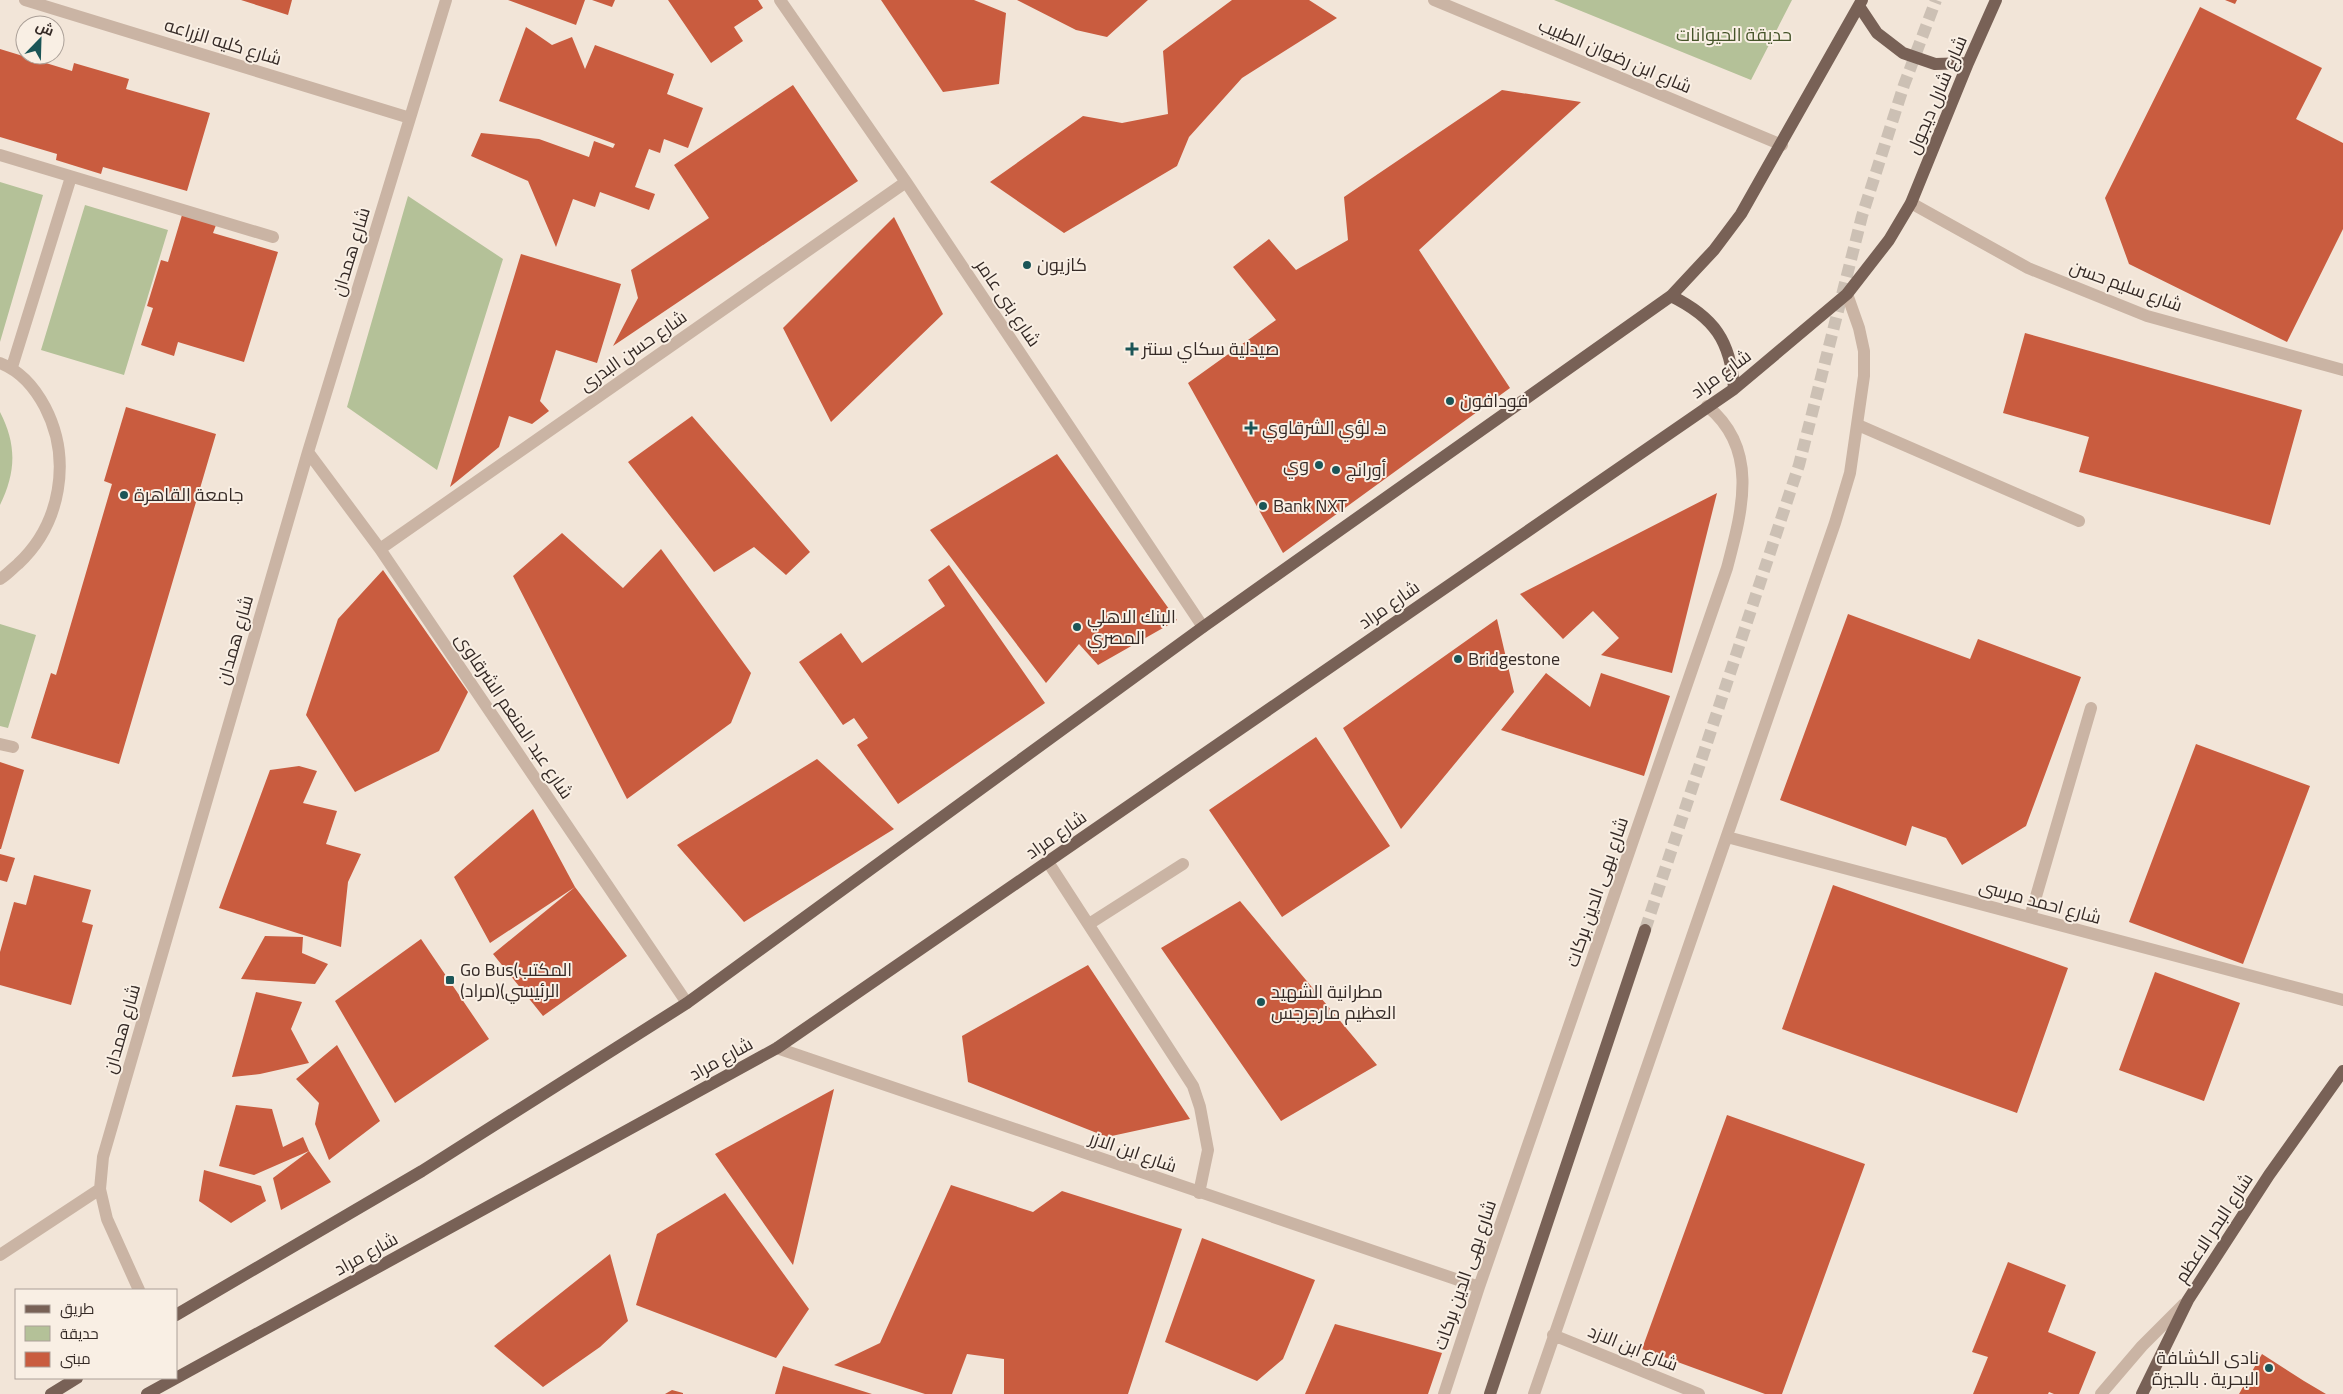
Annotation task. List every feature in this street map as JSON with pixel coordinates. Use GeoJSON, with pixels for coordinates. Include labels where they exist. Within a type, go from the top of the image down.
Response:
{"type":"FeatureCollection","features":[{"type":"Feature","properties":{"kind":"main road","name":"شارع شارل ديجول"},"geometry":{"type":"LineString","coordinates":[[1910,204],[1996,0]]}},
{"type":"Feature","properties":{"kind":"main road"},"geometry":{"type":"LineString","coordinates":[[178,1314],[422,1171],[687,1003],[1203,627],[1671,296],[1714,250],[1741,214],[1860,3]]}},
{"type":"Feature","properties":{"kind":"main road"},"geometry":{"type":"LineString","coordinates":[[1860,3],[1877,33],[1903,53],[1935,64],[1968,63]]}},
{"type":"Feature","properties":{"kind":"main road","name":"شارع مراد"},"geometry":{"type":"LineString","coordinates":[[178,1377],[777,1048],[1734,389],[1847,294],[1889,240],[1910,204]]}},
{"type":"Feature","properties":{"kind":"main road"},"geometry":{"type":"LineString","coordinates":[[1671,296],[1692,306],[1710,322],[1724,342],[1732,365],[1734,389]]}},
{"type":"Feature","properties":{"kind":"main road"},"geometry":{"type":"LineString","coordinates":[[1490,1394],[1644,930]]}},
{"type":"Feature","properties":{"kind":"main road","name":"شارع البحر الاعظم"},"geometry":{"type":"LineString","coordinates":[[2188,1300],[2269,1175],[2343,1071]]}},
{"type":"Feature","properties":{"kind":"main road"},"geometry":{"type":"LineString","coordinates":[[2142,1394],[2188,1300]]}},
{"type":"Feature","properties":{"kind":"main road"},"geometry":{"type":"LineString","coordinates":[[52,1394],[75,1379]]}},
{"type":"Feature","properties":{"kind":"main road","name":"شارع مراد"},"geometry":{"type":"LineString","coordinates":[[147,1394],[174,1379]]}},
{"type":"Feature","properties":{"kind":"street","name":"شارع كليه الزراعه"},"geometry":{"type":"LineString","coordinates":[[25,0],[410,118]]}},
{"type":"Feature","properties":{"kind":"street","name":"شارع همدان"},"geometry":{"type":"LineString","coordinates":[[139,1289],[108,1219],[100,1189],[103,1157],[308,452],[446,0]]}},
{"type":"Feature","properties":{"kind":"street","name":"شارع بنى عامر"},"geometry":{"type":"LineString","coordinates":[[780,0],[906,182],[1203,627]]}},
{"type":"Feature","properties":{"kind":"street","name":"شارع ابن رضوان الطبيب"},"geometry":{"type":"LineString","coordinates":[[1434,0],[1782,144]]}},
{"type":"Feature","properties":{"kind":"street"},"geometry":{"type":"LineString","coordinates":[[0,155],[273,237]]}},
{"type":"Feature","properties":{"kind":"street"},"geometry":{"type":"LineString","coordinates":[[0,578],[30,553],[48,524],[58,490],[60,456],[53,422],[36,391],[6,365],[71,177]]}},
{"type":"Feature","properties":{"kind":"street","name":"شارع حسن البدرى"},"geometry":{"type":"LineString","coordinates":[[380,549],[906,182]]}},
{"type":"Feature","properties":{"kind":"street","name":"شارع سليم حسن"},"geometry":{"type":"LineString","coordinates":[[1910,204],[2028,268],[2147,316],[2343,370]]}},
{"type":"Feature","properties":{"kind":"street"},"geometry":{"type":"LineString","coordinates":[[1534,1394],[1835,523],[1850,473],[1864,376],[1864,351],[1859,328],[1847,294]]}},
{"type":"Feature","properties":{"kind":"street","name":"شارع بهى الدين بركات"},"geometry":{"type":"LineString","coordinates":[[1444,1394],[1738,527],[1742,468],[1736,443],[1722,418],[1707,406]]}},
{"type":"Feature","properties":{"kind":"street"},"geometry":{"type":"LineString","coordinates":[[1858,426],[2079,521]]}},
{"type":"Feature","properties":{"kind":"street","name":"شارع عبد المنعم الشرقاوى"},"geometry":{"type":"LineString","coordinates":[[308,452],[380,549],[687,1003]]}},
{"type":"Feature","properties":{"kind":"street"},"geometry":{"type":"LineString","coordinates":[[2030,917],[2091,708]]}},
{"type":"Feature","properties":{"kind":"street","name":"شارع احمد مرسى"},"geometry":{"type":"LineString","coordinates":[[1727,837],[2343,1000]]}},
{"type":"Feature","properties":{"kind":"street"},"geometry":{"type":"LineString","coordinates":[[1048,862],[1193,1086],[1200,1107],[1208,1150],[1199,1193]]}},
{"type":"Feature","properties":{"kind":"street"},"geometry":{"type":"LineString","coordinates":[[1089,924],[1182,864]]}},
{"type":"Feature","properties":{"kind":"street","name":"شارع ابن الازر"},"geometry":{"type":"LineString","coordinates":[[777,1048],[1479,1287]]}},
{"type":"Feature","properties":{"kind":"street"},"geometry":{"type":"LineString","coordinates":[[0,1255],[100,1189]]}},
{"type":"Feature","properties":{"kind":"street","name":"شارع البحر الاعظم"},"geometry":{"type":"LineString","coordinates":[[2101,1394],[2142,1346],[2188,1300]]}},
{"type":"Feature","properties":{"kind":"street","name":"شارع ابن الازد"},"geometry":{"type":"LineString","coordinates":[[1553,1335],[1699,1394]]}},
{"type":"Feature","properties":{"kind":"green space","name":"حديقة الحيوانات"},"geometry":{"type":"Polygon","coordinates":[[[1554,0],[1792,0],[1751,80],[1554,0]]]}},
{"type":"Feature","properties":{"kind":"green space"},"geometry":{"type":"Polygon","coordinates":[[[0,182],[43,195],[0,342],[0,182]]]}},
{"type":"Feature","properties":{"kind":"green space"},"geometry":{"type":"Polygon","coordinates":[[[408,196],[503,259],[437,470],[347,407],[408,196]]]}},
{"type":"Feature","properties":{"kind":"green space"},"geometry":{"type":"Polygon","coordinates":[[[85,205],[168,230],[124,375],[41,350],[85,205]]]}},
{"type":"Feature","properties":{"kind":"green space"},"geometry":{"type":"Polygon","coordinates":[[[0,412],[6,424],[12,447],[12,470],[0,505],[0,412]]]}},
{"type":"Feature","properties":{"kind":"green space"},"geometry":{"type":"Polygon","coordinates":[[[0,624],[36,635],[8,728],[0,726],[0,624]]]}},
{"type":"Feature","properties":{"kind":"building"},"geometry":{"type":"Polygon","coordinates":[[[241,0],[292,0],[288,15],[241,0]]]}},
{"type":"Feature","properties":{"kind":"building"},"geometry":{"type":"Polygon","coordinates":[[[508,0],[585,0],[576,25],[508,0]]]}},
{"type":"Feature","properties":{"kind":"building"},"geometry":{"type":"Polygon","coordinates":[[[592,0],[615,0],[612,7],[592,0]]]}},
{"type":"Feature","properties":{"kind":"building"},"geometry":{"type":"Polygon","coordinates":[[[668,0],[758,0],[763,8],[734,27],[743,41],[711,63],[668,0]]]}},
{"type":"Feature","properties":{"kind":"building"},"geometry":{"type":"Polygon","coordinates":[[[881,0],[974,0],[1006,13],[999,84],[943,92],[881,0]]]}},
{"type":"Feature","properties":{"kind":"building"},"geometry":{"type":"Polygon","coordinates":[[[1017,0],[1148,0],[1107,37],[1076,30],[1017,0]]]}},
{"type":"Feature","properties":{"kind":"building"},"geometry":{"type":"Polygon","coordinates":[[[1232,0],[1309,0],[1337,18],[1242,78],[1189,137],[1177,166],[1064,233],[990,182],[1083,116],[1122,123],[1168,114],[1163,51],[1232,0]]]}},
{"type":"Feature","properties":{"kind":"building"},"geometry":{"type":"Polygon","coordinates":[[[2225,0],[2237,0],[2235,4],[2225,0]]]}},
{"type":"Feature","properties":{"kind":"building"},"geometry":{"type":"Polygon","coordinates":[[[2200,7],[2322,68],[2296,119],[2343,143],[2343,229],[2287,342],[2129,264],[2105,198],[2200,7]]]}},
{"type":"Feature","properties":{"kind":"building"},"geometry":{"type":"Polygon","coordinates":[[[526,27],[552,45],[572,37],[585,69],[595,45],[674,74],[667,94],[703,108],[688,148],[664,139],[660,153],[649,149],[635,187],[655,194],[649,210],[600,192],[595,207],[573,199],[556,247],[528,181],[471,156],[481,133],[539,139],[589,157],[594,141],[613,148],[615,144],[499,101],[526,27]]]}},
{"type":"Feature","properties":{"kind":"building"},"geometry":{"type":"Polygon","coordinates":[[[0,49],[15,54],[15,65],[52,65],[72,71],[74,63],[129,79],[126,89],[210,113],[187,191],[103,167],[101,174],[56,160],[57,154],[0,137],[0,49]]]}},
{"type":"Feature","properties":{"kind":"building"},"geometry":{"type":"Polygon","coordinates":[[[793,85],[858,181],[613,346],[638,298],[631,270],[709,218],[674,165],[793,85]]]}},
{"type":"Feature","properties":{"kind":"building"},"geometry":{"type":"Polygon","coordinates":[[[1502,90],[1581,102],[1419,250],[1510,388],[1283,553],[1188,383],[1276,320],[1233,267],[1269,239],[1296,270],[1348,240],[1344,197],[1502,90]]]}},
{"type":"Feature","properties":{"kind":"building"},"geometry":{"type":"Polygon","coordinates":[[[182,215],[216,225],[213,233],[278,252],[244,362],[178,342],[174,356],[141,345],[153,308],[147,306],[161,260],[168,262],[182,215]]]}},
{"type":"Feature","properties":{"kind":"building"},"geometry":{"type":"Polygon","coordinates":[[[894,217],[943,314],[831,422],[783,328],[894,217]]]}},
{"type":"Feature","properties":{"kind":"building"},"geometry":{"type":"Polygon","coordinates":[[[521,254],[621,284],[597,363],[556,350],[540,401],[549,411],[532,424],[509,416],[499,447],[450,487],[521,254]]]}},
{"type":"Feature","properties":{"kind":"building"},"geometry":{"type":"Polygon","coordinates":[[[2025,333],[2302,410],[2270,525],[2079,472],[2089,437],[2003,413],[2025,333]]]}},
{"type":"Feature","properties":{"kind":"building"},"geometry":{"type":"Polygon","coordinates":[[[126,407],[216,434],[119,764],[31,738],[51,673],[56,675],[112,484],[104,481],[126,407]]]}},
{"type":"Feature","properties":{"kind":"building"},"geometry":{"type":"Polygon","coordinates":[[[692,416],[810,552],[786,575],[754,547],[714,572],[628,462],[692,416]]]}},
{"type":"Feature","properties":{"kind":"building"},"geometry":{"type":"Polygon","coordinates":[[[1057,454],[1177,620],[1098,665],[1079,644],[1046,683],[930,530],[1057,454]]]}},
{"type":"Feature","properties":{"kind":"building"},"geometry":{"type":"Polygon","coordinates":[[[1717,493],[1672,673],[1601,655],[1619,638],[1593,611],[1563,639],[1520,594],[1717,493]]]}},
{"type":"Feature","properties":{"kind":"building"},"geometry":{"type":"Polygon","coordinates":[[[562,533],[623,588],[661,549],[751,673],[731,723],[627,799],[513,576],[562,533]]]}},
{"type":"Feature","properties":{"kind":"building"},"geometry":{"type":"Polygon","coordinates":[[[949,565],[1045,703],[898,804],[857,745],[868,738],[854,718],[843,725],[799,662],[841,633],[862,663],[945,606],[928,580],[949,565]]]}},
{"type":"Feature","properties":{"kind":"building"},"geometry":{"type":"Polygon","coordinates":[[[383,570],[468,692],[439,751],[355,792],[306,715],[338,619],[383,570]]]}},
{"type":"Feature","properties":{"kind":"building"},"geometry":{"type":"Polygon","coordinates":[[[1848,614],[1970,659],[1978,639],[2081,677],[2026,826],[1962,865],[1946,838],[1912,826],[1906,846],[1780,800],[1848,614]]]}},
{"type":"Feature","properties":{"kind":"building"},"geometry":{"type":"Polygon","coordinates":[[[1497,619],[1514,692],[1401,829],[1343,728],[1497,619]]]}},
{"type":"Feature","properties":{"kind":"building"},"geometry":{"type":"Polygon","coordinates":[[[1546,673],[1590,707],[1601,673],[1670,696],[1644,776],[1501,730],[1546,673]]]}},
{"type":"Feature","properties":{"kind":"building"},"geometry":{"type":"Polygon","coordinates":[[[1316,737],[1390,846],[1282,917],[1209,810],[1316,737]]]}},
{"type":"Feature","properties":{"kind":"building"},"geometry":{"type":"Polygon","coordinates":[[[2196,744],[2310,786],[2243,964],[2129,922],[2196,744]]]}},
{"type":"Feature","properties":{"kind":"building"},"geometry":{"type":"Polygon","coordinates":[[[817,759],[894,829],[744,922],[677,845],[817,759]]]}},
{"type":"Feature","properties":{"kind":"building"},"geometry":{"type":"Polygon","coordinates":[[[0,762],[24,770],[1,849],[0,849],[0,762]]]}},
{"type":"Feature","properties":{"kind":"building"},"geometry":{"type":"Polygon","coordinates":[[[299,766],[317,771],[303,803],[337,811],[326,844],[361,854],[348,882],[341,947],[219,908],[270,770],[299,766]]]}},
{"type":"Feature","properties":{"kind":"building"},"geometry":{"type":"Polygon","coordinates":[[[533,809],[575,887],[490,943],[454,877],[533,809]]]}},
{"type":"Feature","properties":{"kind":"building"},"geometry":{"type":"Polygon","coordinates":[[[0,854],[15,858],[7,882],[0,880],[0,854]]]}},
{"type":"Feature","properties":{"kind":"building"},"geometry":{"type":"Polygon","coordinates":[[[34,875],[91,890],[82,922],[93,925],[71,1005],[0,985],[0,952],[14,902],[26,905],[34,875]]]}},
{"type":"Feature","properties":{"kind":"building"},"geometry":{"type":"Polygon","coordinates":[[[1833,885],[2068,968],[2017,1113],[1782,1029],[1833,885]]]}},
{"type":"Feature","properties":{"kind":"building"},"geometry":{"type":"Polygon","coordinates":[[[575,887],[627,956],[543,1016],[493,954],[575,887]]]}},
{"type":"Feature","properties":{"kind":"building"},"geometry":{"type":"Polygon","coordinates":[[[1240,901],[1377,1065],[1281,1121],[1161,948],[1240,901]]]}},
{"type":"Feature","properties":{"kind":"building"},"geometry":{"type":"Polygon","coordinates":[[[265,936],[303,937],[302,953],[328,964],[315,984],[241,979],[265,936]]]}},
{"type":"Feature","properties":{"kind":"building"},"geometry":{"type":"Polygon","coordinates":[[[421,939],[489,1039],[395,1103],[335,1001],[421,939]]]}},
{"type":"Feature","properties":{"kind":"building"},"geometry":{"type":"Polygon","coordinates":[[[1088,965],[1190,1119],[1107,1137],[968,1082],[962,1036],[1088,965]]]}},
{"type":"Feature","properties":{"kind":"building"},"geometry":{"type":"Polygon","coordinates":[[[2155,972],[2240,1003],[2204,1101],[2119,1070],[2155,972]]]}},
{"type":"Feature","properties":{"kind":"building"},"geometry":{"type":"Polygon","coordinates":[[[256,992],[302,1002],[291,1029],[309,1063],[260,1074],[232,1077],[256,992]]]}},
{"type":"Feature","properties":{"kind":"building"},"geometry":{"type":"Polygon","coordinates":[[[337,1045],[380,1121],[329,1160],[315,1124],[319,1103],[296,1079],[337,1045]]]}},
{"type":"Feature","properties":{"kind":"building"},"geometry":{"type":"Polygon","coordinates":[[[834,1089],[793,1265],[715,1154],[834,1089]]]}},
{"type":"Feature","properties":{"kind":"building"},"geometry":{"type":"Polygon","coordinates":[[[236,1105],[272,1109],[283,1147],[303,1137],[309,1151],[254,1175],[219,1166],[236,1105]]]}},
{"type":"Feature","properties":{"kind":"building"},"geometry":{"type":"Polygon","coordinates":[[[1727,1115],[1865,1164],[1782,1394],[1765,1394],[1642,1349],[1727,1115]]]}},
{"type":"Feature","properties":{"kind":"building"},"geometry":{"type":"Polygon","coordinates":[[[309,1151],[331,1182],[281,1210],[273,1178],[309,1151]]]}},
{"type":"Feature","properties":{"kind":"building"},"geometry":{"type":"Polygon","coordinates":[[[204,1170],[261,1186],[266,1201],[231,1223],[199,1201],[204,1170]]]}},
{"type":"Feature","properties":{"kind":"building"},"geometry":{"type":"Polygon","coordinates":[[[951,1185],[1033,1212],[1062,1191],[1182,1229],[1128,1394],[1004,1394],[1004,1359],[967,1354],[952,1394],[925,1394],[834,1365],[880,1343],[951,1185]]]}},
{"type":"Feature","properties":{"kind":"building"},"geometry":{"type":"Polygon","coordinates":[[[725,1193],[809,1309],[776,1358],[636,1305],[657,1234],[725,1193]]]}},
{"type":"Feature","properties":{"kind":"building"},"geometry":{"type":"Polygon","coordinates":[[[1202,1238],[1315,1280],[1283,1359],[1257,1381],[1165,1342],[1202,1238]]]}},
{"type":"Feature","properties":{"kind":"building"},"geometry":{"type":"Polygon","coordinates":[[[610,1254],[628,1321],[600,1347],[543,1387],[494,1346],[610,1254]]]}},
{"type":"Feature","properties":{"kind":"building"},"geometry":{"type":"Polygon","coordinates":[[[2008,1262],[2066,1285],[2048,1332],[2096,1352],[2079,1394],[2054,1394],[2049,1392],[2048,1394],[1973,1394],[1988,1357],[1972,1352],[2008,1262]]]}},
{"type":"Feature","properties":{"kind":"building"},"geometry":{"type":"Polygon","coordinates":[[[1335,1324],[1442,1353],[1428,1394],[1305,1394],[1335,1324]]]}},
{"type":"Feature","properties":{"kind":"building","name":"نادى الكشافة البحرية . بالجيزة"},"geometry":{"type":"Polygon","coordinates":[[[2262,1354],[2304,1381],[2326,1394],[2239,1394],[2262,1354]]]}},
{"type":"Feature","properties":{"kind":"building"},"geometry":{"type":"Polygon","coordinates":[[[783,1366],[872,1394],[775,1394],[783,1366]]]}},
{"type":"Feature","properties":{"kind":"building"},"geometry":{"type":"Polygon","coordinates":[[[672,1390],[683,1393],[683,1394],[665,1394],[672,1390]]]}},
{"type":"Feature","properties":{"kind":"tunnel"},"geometry":{"type":"LineString","coordinates":[[1645,930],[1799,465],[1862,216],[1904,85],[1936,0]]}},
{"type":"Feature","properties":{"kind":"place","name":"كازيون"},"geometry":{"type":"Point","coordinates":[1027,265]}},
{"type":"Feature","properties":{"kind":"place","name":"صيدلية سكاي سنتر"},"geometry":{"type":"Point","coordinates":[1132,349]}},
{"type":"Feature","properties":{"kind":"place","name":"فودافون"},"geometry":{"type":"Point","coordinates":[1450,401]}},
{"type":"Feature","properties":{"kind":"place","name":"د. لؤي الشرقاوي"},"geometry":{"type":"Point","coordinates":[1251,428]}},
{"type":"Feature","properties":{"kind":"place","name":"وي"},"geometry":{"type":"Point","coordinates":[1319,465]}},
{"type":"Feature","properties":{"kind":"place","name":"أورانج"},"geometry":{"type":"Point","coordinates":[1336,470]}},
{"type":"Feature","properties":{"kind":"place","name":"جامعة القاهرة"},"geometry":{"type":"Point","coordinates":[124,495]}},
{"type":"Feature","properties":{"kind":"place","name":"Bank NXT"},"geometry":{"type":"Point","coordinates":[1263,506]}},
{"type":"Feature","properties":{"kind":"place","name":"البنك الاهلي المصري"},"geometry":{"type":"Point","coordinates":[1077,627]}},
{"type":"Feature","properties":{"kind":"place","name":"Bridgestone"},"geometry":{"type":"Point","coordinates":[1458,659]}},
{"type":"Feature","properties":{"kind":"place","name":"Go Bus(المكتب الرئيسي)(مراد)"},"geometry":{"type":"Point","coordinates":[450,980]}},
{"type":"Feature","properties":{"kind":"place","name":"مطرانية الشهيد العظيم مارجرجس"},"geometry":{"type":"Point","coordinates":[1261,1002]}},
{"type":"Feature","properties":{"kind":"place","name":"نادى الكشافة البحرية . بالجيزة"},"geometry":{"type":"Point","coordinates":[2269,1368]}}]}
